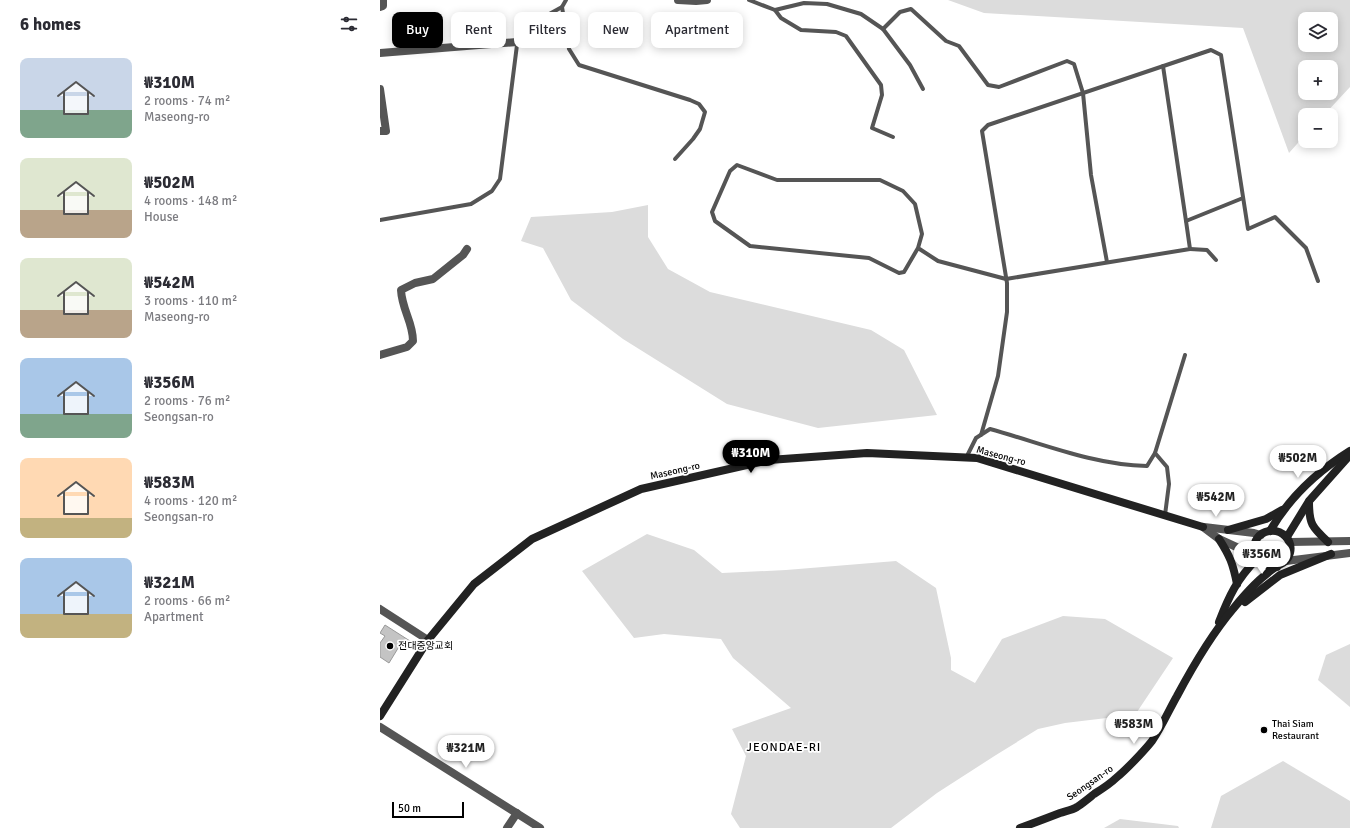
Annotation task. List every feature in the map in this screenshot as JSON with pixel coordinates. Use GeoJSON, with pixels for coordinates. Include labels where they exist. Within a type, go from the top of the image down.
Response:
{"type":"FeatureCollection","features":[{"type":"Feature","properties":{"kind":"main road"},"geometry":{"type":"LineString","coordinates":[[1270,531],[1284,508],[1316,475],[1350,451]]}},
{"type":"Feature","properties":{"kind":"main road","name":"Maseong-ro"},"geometry":{"type":"LineString","coordinates":[[380,716],[428,640],[474,584],[532,539],[641,488],[769,460],[867,453],[976,458],[1203,527]]}},
{"type":"Feature","properties":{"kind":"main road"},"geometry":{"type":"LineString","coordinates":[[1288,540],[1309,501],[1350,455]]}},
{"type":"Feature","properties":{"kind":"main road"},"geometry":{"type":"LineString","coordinates":[[1309,501],[1309,516],[1311,524],[1328,542]]}},
{"type":"Feature","properties":{"kind":"main road"},"geometry":{"type":"LineString","coordinates":[[1228,530],[1266,519],[1284,508]]}},
{"type":"Feature","properties":{"kind":"main road"},"geometry":{"type":"LineString","coordinates":[[1216,631],[1253,586],[1286,561],[1290,555],[1291,549],[1288,540],[1282,533],[1270,531],[1261,535],[1257,539],[1254,551],[1262,564],[1269,567],[1277,567]]}},
{"type":"Feature","properties":{"kind":"main road"},"geometry":{"type":"LineString","coordinates":[[1219,539],[1230,557],[1237,584]]}},
{"type":"Feature","properties":{"kind":"main road"},"geometry":{"type":"LineString","coordinates":[[1232,610],[1280,575],[1331,554]]}},
{"type":"Feature","properties":{"kind":"main road"},"geometry":{"type":"LineString","coordinates":[[1216,631],[1228,598],[1244,572],[1257,558]]}},
{"type":"Feature","properties":{"kind":"main road","name":"Seongsan-ro"},"geometry":{"type":"LineString","coordinates":[[1020,828],[1077,807],[1117,778],[1152,740],[1182,686],[1216,631]]}},
{"type":"Feature","properties":{"kind":"street"},"geometry":{"type":"LineString","coordinates":[[380,7],[383,6],[383,0]]}},
{"type":"Feature","properties":{"kind":"street"},"geometry":{"type":"LineString","coordinates":[[678,0],[707,0]]}},
{"type":"Feature","properties":{"kind":"street"},"geometry":{"type":"LineString","coordinates":[[380,53],[514,42]]}},
{"type":"Feature","properties":{"kind":"street"},"geometry":{"type":"LineString","coordinates":[[380,89],[386,131],[380,131]]}},
{"type":"Feature","properties":{"kind":"street"},"geometry":{"type":"LineString","coordinates":[[380,355],[406,347],[413,340],[413,329],[402,300],[401,290],[415,283],[432,279],[463,255],[468,249]]}},
{"type":"Feature","properties":{"kind":"street"},"geometry":{"type":"LineString","coordinates":[[1203,527],[1261,535]]}},
{"type":"Feature","properties":{"kind":"street"},"geometry":{"type":"LineString","coordinates":[[1203,527],[1219,539],[1257,558]]}},
{"type":"Feature","properties":{"kind":"street"},"geometry":{"type":"LineString","coordinates":[[1288,540],[1328,542],[1350,541]]}},
{"type":"Feature","properties":{"kind":"street"},"geometry":{"type":"LineString","coordinates":[[1286,561],[1331,554],[1350,553]]}},
{"type":"Feature","properties":{"kind":"street"},"geometry":{"type":"LineString","coordinates":[[380,610],[428,640]]}},
{"type":"Feature","properties":{"kind":"street"},"geometry":{"type":"LineString","coordinates":[[380,727],[540,828]]}},
{"type":"Feature","properties":{"kind":"street"},"geometry":{"type":"LineString","coordinates":[[507,828],[517,813]]}},
{"type":"Feature","properties":{"kind":"lane"},"geometry":{"type":"LineString","coordinates":[[553,12],[562,7],[566,0]]}},
{"type":"Feature","properties":{"kind":"lane"},"geometry":{"type":"LineString","coordinates":[[749,0],[775,10],[781,18],[801,30],[836,32],[846,36],[882,85],[882,95],[872,128],[893,137]]}},
{"type":"Feature","properties":{"kind":"lane"},"geometry":{"type":"LineString","coordinates":[[775,10],[804,3],[827,4],[861,14],[883,29],[910,65],[923,89]]}},
{"type":"Feature","properties":{"kind":"lane"},"geometry":{"type":"LineString","coordinates":[[562,7],[569,49],[579,65],[690,100],[699,104],[705,112],[700,129],[693,140],[675,159]]}},
{"type":"Feature","properties":{"kind":"lane"},"geometry":{"type":"LineString","coordinates":[[883,29],[900,12],[911,9],[946,41],[959,46],[988,85],[999,87],[1067,61],[1074,64],[1083,93],[1091,175],[1107,262]]}},
{"type":"Feature","properties":{"kind":"lane"},"geometry":{"type":"LineString","coordinates":[[380,220],[470,204],[492,191],[500,179],[516,48]]}},
{"type":"Feature","properties":{"kind":"lane"},"geometry":{"type":"LineString","coordinates":[[981,435],[998,376],[1007,312],[1006,279],[982,130],[988,125],[1211,50],[1221,55],[1248,229],[1274,217],[1306,248],[1318,281]]}},
{"type":"Feature","properties":{"kind":"lane"},"geometry":{"type":"LineString","coordinates":[[1163,66],[1190,249]]}},
{"type":"Feature","properties":{"kind":"lane"},"geometry":{"type":"LineString","coordinates":[[737,165],[777,180],[880,180],[903,191],[915,204],[922,234],[918,248],[904,272],[899,273],[869,258],[750,246],[715,221],[712,212],[730,171],[737,165]]}},
{"type":"Feature","properties":{"kind":"lane"},"geometry":{"type":"LineString","coordinates":[[1186,221],[1243,198]]}},
{"type":"Feature","properties":{"kind":"lane"},"geometry":{"type":"LineString","coordinates":[[918,248],[938,261],[1006,279],[1190,249],[1208,250],[1216,260]]}},
{"type":"Feature","properties":{"kind":"lane"},"geometry":{"type":"LineString","coordinates":[[966,458],[976,438],[990,429],[1097,461],[1132,466],[1147,466],[1155,453],[1185,355]]}},
{"type":"Feature","properties":{"kind":"lane"},"geometry":{"type":"LineString","coordinates":[[1155,453],[1167,467],[1169,484],[1165,515]]}},
{"type":"Feature","properties":{"kind":"shaded area"},"geometry":{"type":"Polygon","coordinates":[[[948,0],[1350,0],[1350,87],[1338,100],[1338,60],[1298,60],[1298,100],[1338,100],[1330,108],[1298,108],[1298,143],[1289,153],[1243,28],[984,13],[948,0]]]}},
{"type":"Feature","properties":{"kind":"shaded area"},"geometry":{"type":"Polygon","coordinates":[[[648,205],[648,237],[668,269],[710,292],[871,330],[904,350],[937,415],[818,428],[727,404],[623,339],[571,300],[543,248],[521,241],[531,217],[612,212],[648,205]]]}},
{"type":"Feature","properties":{"kind":"shaded area"},"geometry":{"type":"Polygon","coordinates":[[[647,534],[694,550],[722,573],[786,570],[896,561],[936,588],[951,658],[951,670],[975,683],[1002,639],[1063,616],[1105,619],[1173,658],[1133,718],[1115,717],[1065,723],[1038,729],[937,793],[891,828],[740,828],[731,814],[746,756],[732,729],[791,708],[733,658],[721,639],[664,634],[634,638],[582,571],[647,534]]]}},
{"type":"Feature","properties":{"kind":"shaded area"},"geometry":{"type":"Polygon","coordinates":[[[1273,541],[1279,543],[1281,549],[1279,555],[1273,557],[1267,555],[1265,549],[1267,543],[1273,541]]]}},
{"type":"Feature","properties":{"kind":"shaded area"},"geometry":{"type":"Polygon","coordinates":[[[1350,644],[1350,707],[1318,680],[1326,655],[1350,644]]]}},
{"type":"Feature","properties":{"kind":"shaded area"},"geometry":{"type":"Polygon","coordinates":[[[1283,761],[1350,801],[1350,828],[1211,828],[1221,796],[1283,761]]]}},
{"type":"Feature","properties":{"kind":"shaded area"},"geometry":{"type":"Polygon","coordinates":[[[1120,819],[1178,826],[1179,828],[1104,828],[1120,819]]]}},
{"type":"Feature","properties":{"kind":"building"},"geometry":{"type":"Polygon","coordinates":[[[385,625],[410,641],[405,648],[400,645],[389,663],[380,657],[380,643],[385,636],[380,633],[385,625]]]}},
{"type":"Feature","properties":{"kind":"place","name":"전대중앙교회"},"geometry":{"type":"Point","coordinates":[390,646]}},
{"type":"Feature","properties":{"kind":"place","name":"Thai Siam Restaurant"},"geometry":{"type":"Point","coordinates":[1264,730]}},
{"type":"Feature","properties":{"kind":"district","name":"JEONDAE-RI"},"geometry":{"type":"Point","coordinates":[784,747]}}]}
